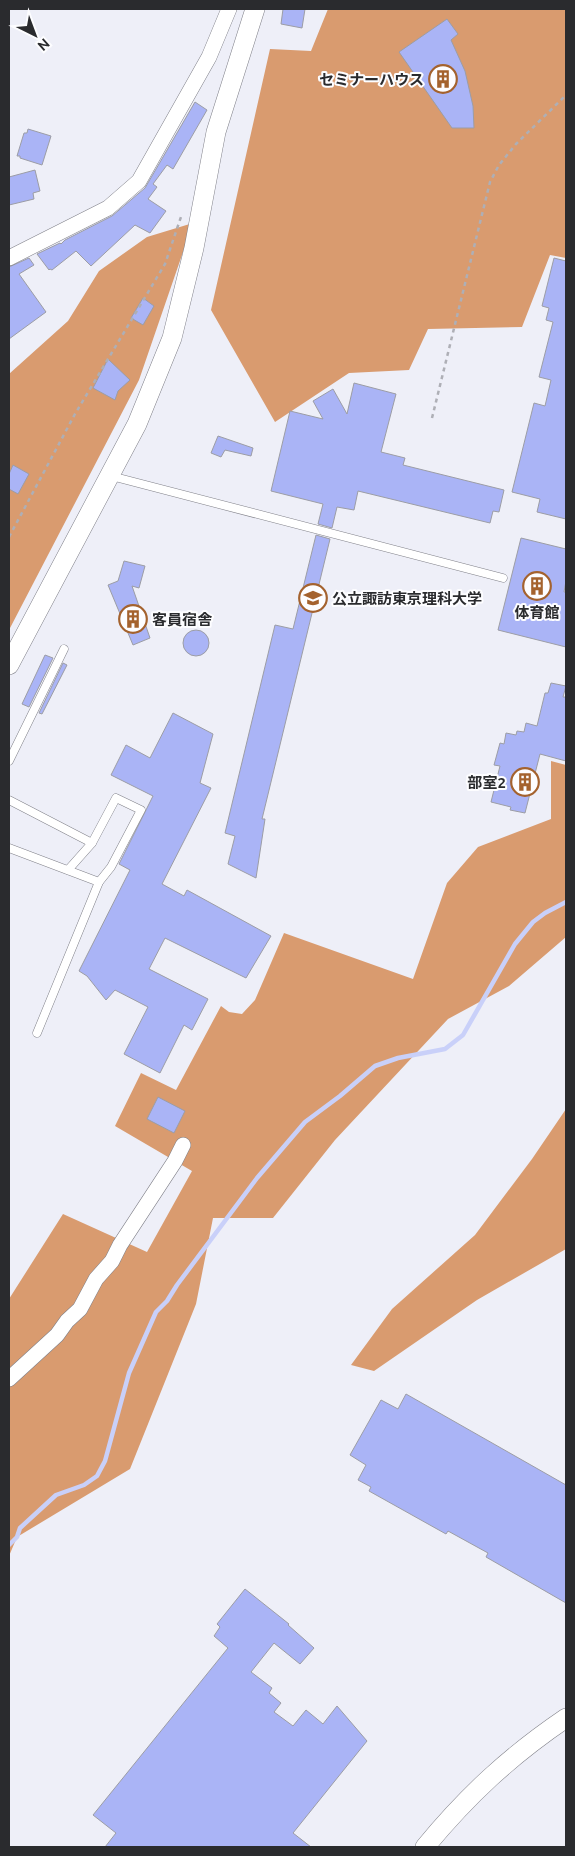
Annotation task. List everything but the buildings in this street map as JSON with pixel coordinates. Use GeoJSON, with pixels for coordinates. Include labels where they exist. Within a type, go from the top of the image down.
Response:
{"type":"FeatureCollection","features":[{"type":"Feature","properties":{"kind":"street"},"geometry":{"type":"LineString","coordinates":[[9,258],[108,208],[139,181],[209,56],[229,9]]}},
{"type":"Feature","properties":{"kind":"street"},"geometry":{"type":"LineString","coordinates":[[9,665],[137,424],[172,338],[194,248],[216,132],[256,9]]}},
{"type":"Feature","properties":{"kind":"street"},"geometry":{"type":"LineString","coordinates":[[9,1379],[58,1335],[67,1321],[80,1309],[96,1280],[112,1261],[120,1245],[175,1161],[183,1144]]}},
{"type":"Feature","properties":{"kind":"street"},"geometry":{"type":"LineString","coordinates":[[425,1847],[485,1780],[532,1741],[566,1718]]}},
{"type":"Feature","properties":{"kind":"lane"},"geometry":{"type":"LineString","coordinates":[[109,475],[503,578]]}},
{"type":"Feature","properties":{"kind":"lane"},"geometry":{"type":"LineString","coordinates":[[9,761],[64,649]]}},
{"type":"Feature","properties":{"kind":"lane"},"geometry":{"type":"LineString","coordinates":[[37,1033],[99,882],[111,867],[140,810],[116,798],[92,843],[68,870]]}},
{"type":"Feature","properties":{"kind":"lane"},"geometry":{"type":"LineString","coordinates":[[9,800],[92,843]]}},
{"type":"Feature","properties":{"kind":"lane"},"geometry":{"type":"LineString","coordinates":[[9,848],[99,882]]}},
{"type":"Feature","properties":{"kind":"path"},"geometry":{"type":"LineString","coordinates":[[432,418],[490,182],[499,165],[510,151],[566,95]]}},
{"type":"Feature","properties":{"kind":"path"},"geometry":{"type":"LineString","coordinates":[[9,537],[75,414],[165,264],[184,208]]}},
{"type":"Feature","properties":{"kind":"shaded area"},"geometry":{"type":"Polygon","coordinates":[[[328,9],[566,9],[566,258],[550,255],[522,327],[428,329],[409,370],[349,373],[275,422],[211,310],[270,49],[311,51],[328,9]]]}},
{"type":"Feature","properties":{"kind":"shaded area"},"geometry":{"type":"Polygon","coordinates":[[[193,223],[139,380],[9,630],[9,374],[68,321],[99,271],[147,237],[193,223]]]}},
{"type":"Feature","properties":{"kind":"shaded area"},"geometry":{"type":"Polygon","coordinates":[[[551,761],[566,765],[566,937],[509,986],[448,1019],[335,1140],[273,1218],[213,1218],[196,1304],[130,1469],[17,1537],[9,1556],[9,1299],[63,1214],[147,1252],[192,1171],[115,1126],[141,1073],[176,1090],[221,1006],[229,1012],[242,1014],[255,1000],[284,933],[413,979],[447,883],[478,847],[551,819],[551,761]]]}},
{"type":"Feature","properties":{"kind":"shaded area"},"geometry":{"type":"Polygon","coordinates":[[[566,1109],[566,1249],[477,1300],[374,1371],[351,1365],[392,1309],[475,1235],[532,1159],[566,1109]]]}},
{"type":"Feature","properties":{"kind":"waterway"},"geometry":{"type":"LineString","coordinates":[[9,1545],[17,1537],[20,1528],[56,1495],[84,1485],[97,1476],[105,1461],[129,1373],[156,1312],[167,1301],[257,1178],[305,1122],[340,1096],[375,1066],[398,1058],[445,1049],[463,1035],[515,944],[533,922],[566,902]]}},
{"type":"Feature","properties":{"kind":"place","name":"セミナーハウス"},"geometry":{"type":"Point","coordinates":[443,79]}},
{"type":"Feature","properties":{"kind":"place","name":"体育館"},"geometry":{"type":"Point","coordinates":[537,586]}},
{"type":"Feature","properties":{"kind":"place","name":"公立諏訪東京理科大学"},"geometry":{"type":"Point","coordinates":[313,598]}},
{"type":"Feature","properties":{"kind":"place","name":"客員宿舎"},"geometry":{"type":"Point","coordinates":[133,619]}},
{"type":"Feature","properties":{"kind":"place","name":"部室2"},"geometry":{"type":"Point","coordinates":[525,782]}}]}
